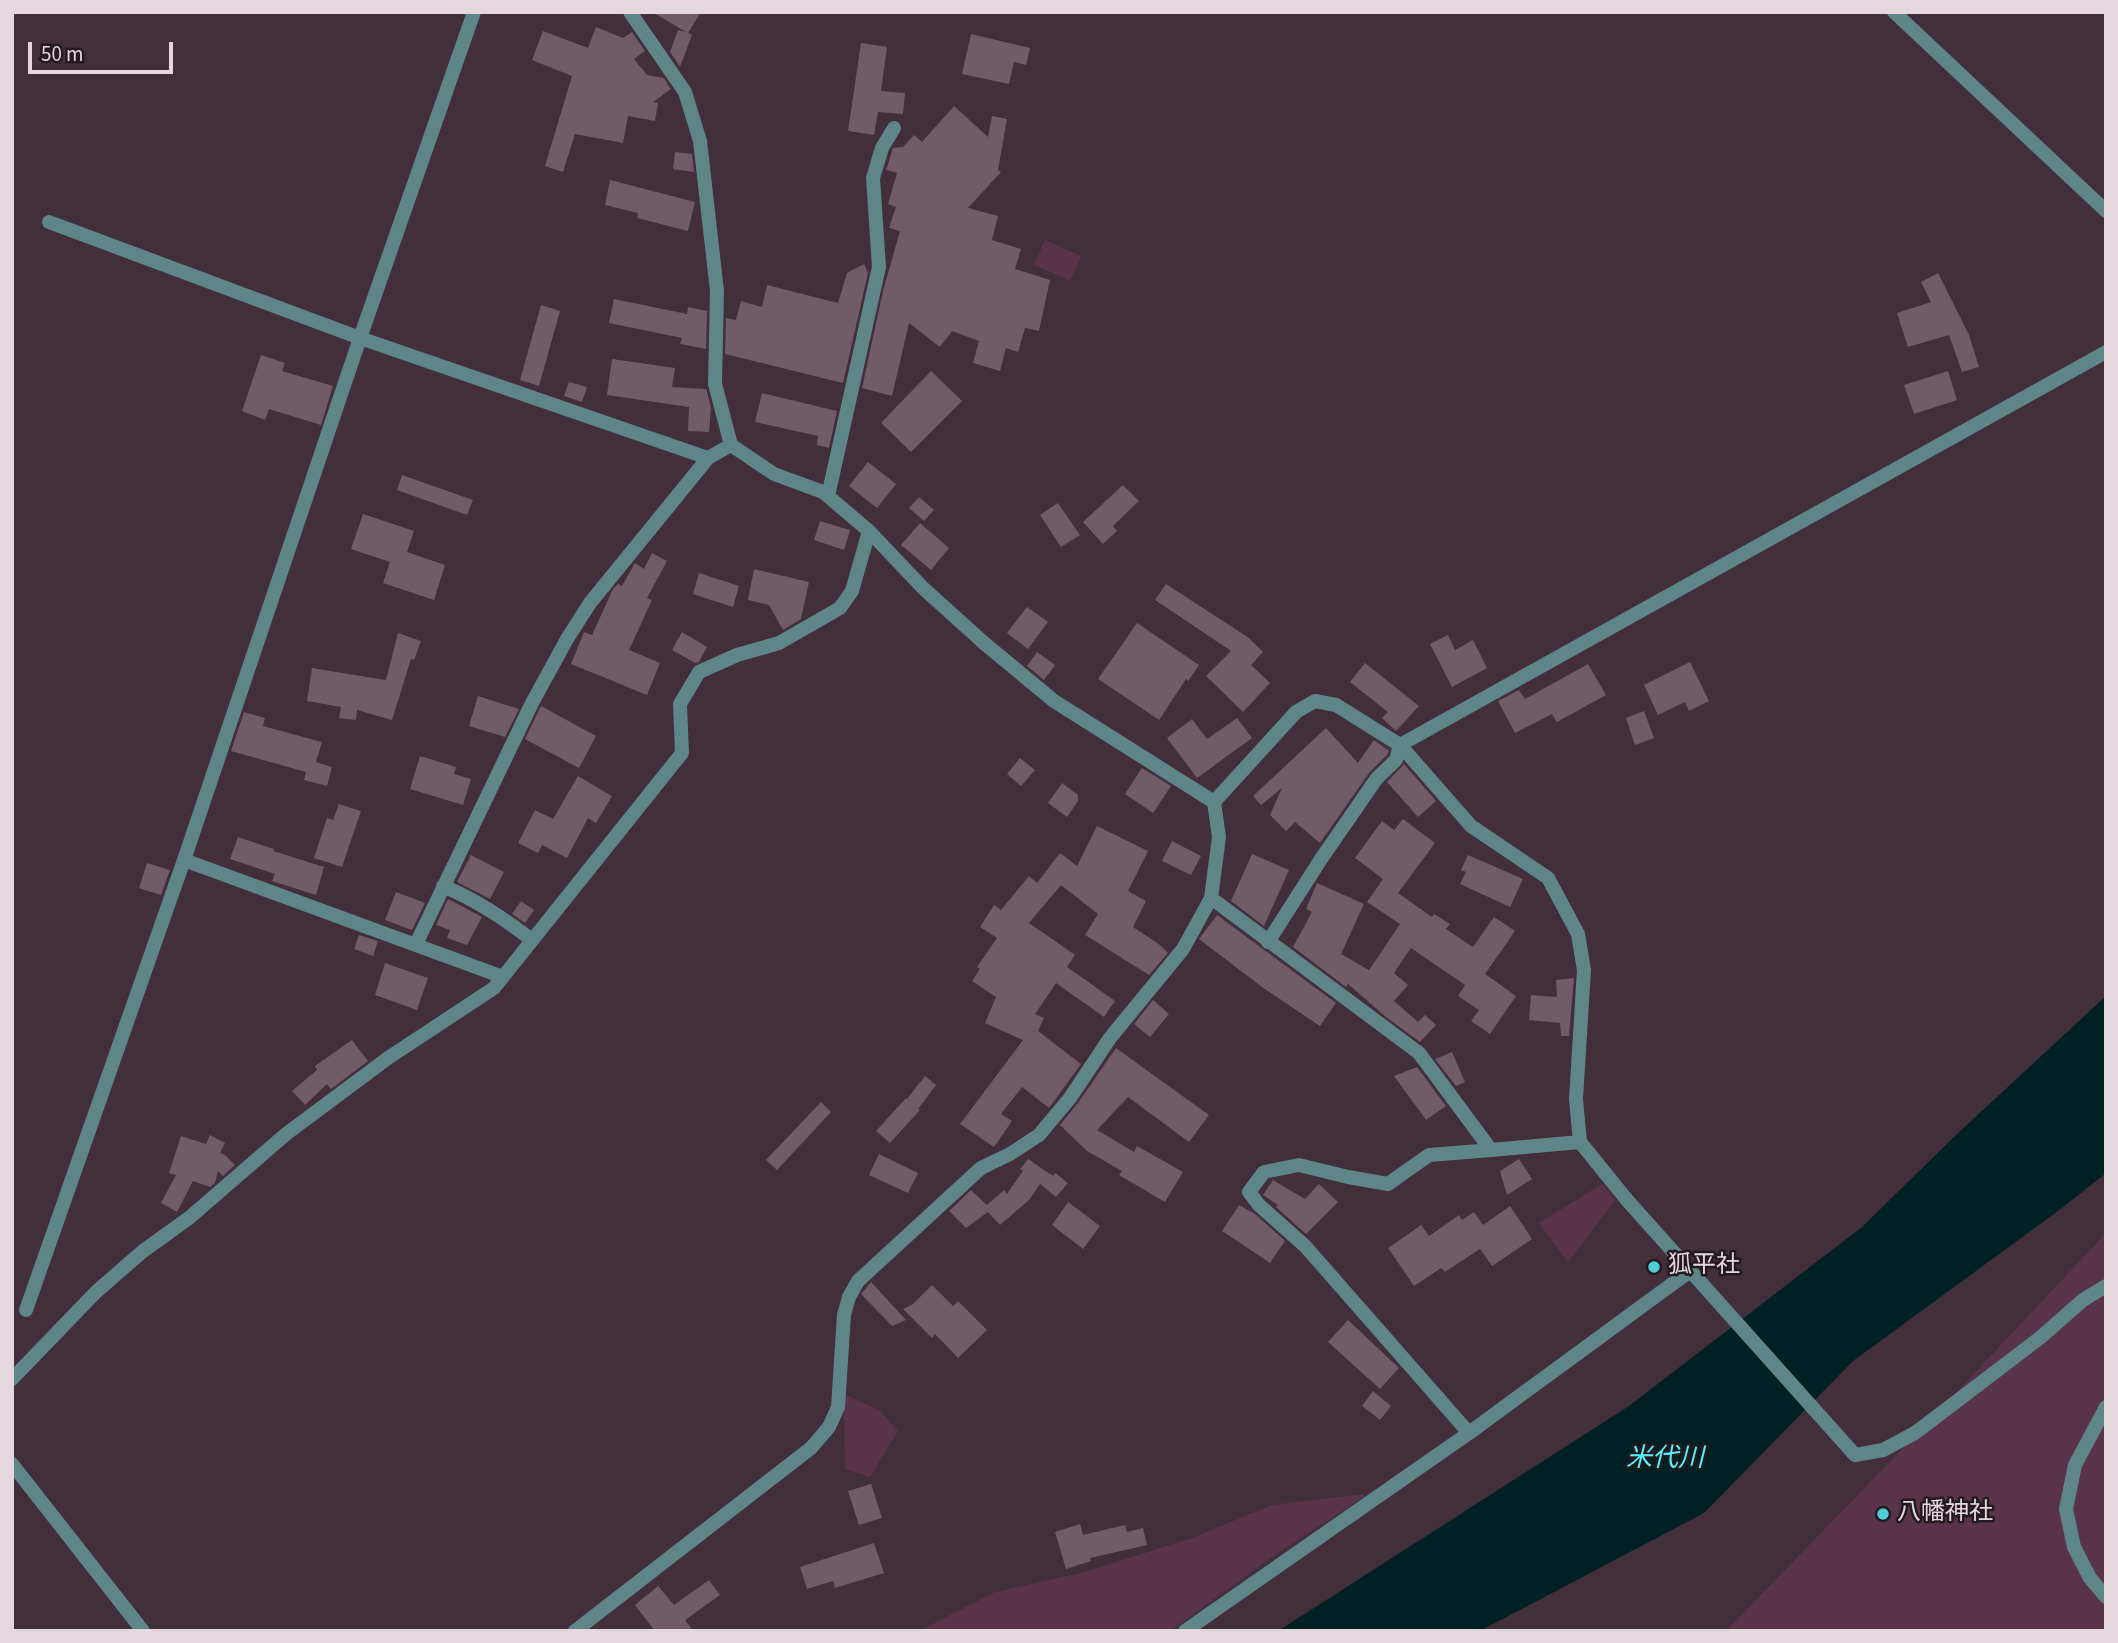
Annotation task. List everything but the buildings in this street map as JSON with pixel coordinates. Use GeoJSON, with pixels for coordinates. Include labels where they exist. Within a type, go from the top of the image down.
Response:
{"type":"FeatureCollection","features":[{"type":"Feature","properties":{"kind":"street"},"geometry":{"type":"LineString","coordinates":[[26,1310],[184,860],[360,338],[474,12]]}},
{"type":"Feature","properties":{"kind":"street"},"geometry":{"type":"LineString","coordinates":[[575,1631],[811,1448],[829,1427],[838,1408],[844,1315],[849,1297],[858,1281],[981,1168],[1010,1154],[1039,1135],[1070,1097],[1110,1038],[1183,949],[1211,898],[1219,837],[1214,802],[1054,701],[923,588],[869,531],[824,492],[774,474],[732,445],[715,384],[717,290],[700,141],[685,92],[630,12]]}},
{"type":"Feature","properties":{"kind":"street"},"geometry":{"type":"LineString","coordinates":[[1894,12],[2106,211]]}},
{"type":"Feature","properties":{"kind":"street"},"geometry":{"type":"LineString","coordinates":[[828,496],[879,267],[873,178],[881,148],[894,128]]}},
{"type":"Feature","properties":{"kind":"street"},"geometry":{"type":"LineString","coordinates":[[49,222],[360,338],[708,458]]}},
{"type":"Feature","properties":{"kind":"street"},"geometry":{"type":"LineString","coordinates":[[1268,942],[1377,778],[1396,760],[1400,745],[2106,352]]}},
{"type":"Feature","properties":{"kind":"street"},"geometry":{"type":"LineString","coordinates":[[416,944],[532,703],[567,639],[590,603],[708,458],[732,445]]}},
{"type":"Feature","properties":{"kind":"street"},"geometry":{"type":"LineString","coordinates":[[12,1379],[96,1292],[143,1251],[189,1218],[286,1134],[388,1058],[494,988],[682,753],[680,704],[699,672],[737,655],[779,643],[840,608],[852,591],[869,531]]}},
{"type":"Feature","properties":{"kind":"street"},"geometry":{"type":"LineString","coordinates":[[1214,802],[1296,712],[1315,701],[1336,705],[1400,745],[1471,826],[1548,878],[1578,934],[1584,970],[1576,1099],[1580,1142],[1602,1171],[1855,1455],[1882,1450],[1914,1433],[2041,1337],[2083,1300],[2106,1286]]}},
{"type":"Feature","properties":{"kind":"street"},"geometry":{"type":"LineString","coordinates":[[184,860],[503,977]]}},
{"type":"Feature","properties":{"kind":"street"},"geometry":{"type":"LineString","coordinates":[[443,886],[494,912],[532,940]]}},
{"type":"Feature","properties":{"kind":"street"},"geometry":{"type":"LineString","coordinates":[[1211,898],[1419,1054],[1491,1150]]}},
{"type":"Feature","properties":{"kind":"street"},"geometry":{"type":"LineString","coordinates":[[1469,1433],[1305,1246],[1259,1205],[1249,1192],[1264,1172],[1299,1165],[1388,1184],[1429,1155],[1580,1142]]}},
{"type":"Feature","properties":{"kind":"street"},"geometry":{"type":"LineString","coordinates":[[1185,1631],[1469,1433],[1690,1271]]}},
{"type":"Feature","properties":{"kind":"street"},"geometry":{"type":"LineString","coordinates":[[2106,1407],[2075,1465],[2066,1509],[2074,1547],[2090,1578],[2106,1597]]}},
{"type":"Feature","properties":{"kind":"street"},"geometry":{"type":"LineString","coordinates":[[12,1464],[143,1631]]}},
{"type":"Feature","properties":{"kind":"shaded area"},"geometry":{"type":"Polygon","coordinates":[[[1045,240],[1081,256],[1070,281],[1034,265],[1045,240]]]}},
{"type":"Feature","properties":{"kind":"shaded area"},"geometry":{"type":"Polygon","coordinates":[[[1602,1184],[1615,1200],[1568,1262],[1539,1223],[1602,1184]]]}},
{"type":"Feature","properties":{"kind":"shaded area"},"geometry":{"type":"Polygon","coordinates":[[[2106,1233],[2106,1631],[1726,1631],[1940,1410],[2106,1233]]]}},
{"type":"Feature","properties":{"kind":"shaded area"},"geometry":{"type":"Polygon","coordinates":[[[844,1394],[880,1411],[898,1431],[870,1477],[845,1469],[844,1394]]]}},
{"type":"Feature","properties":{"kind":"shaded area"},"geometry":{"type":"Polygon","coordinates":[[[1364,1494],[1364,1497],[1279,1552],[1170,1631],[919,1631],[995,1592],[1085,1572],[1192,1538],[1272,1505],[1364,1494]]]}},
{"type":"Feature","properties":{"kind":"water","name":"米代川"},"geometry":{"type":"Polygon","coordinates":[[[2106,996],[2106,1173],[1853,1361],[1704,1513],[1480,1631],[1278,1631],[1629,1406],[1862,1227],[1956,1135],[2106,996]]]}},
{"type":"Feature","properties":{"kind":"place","name":"狐平社"},"geometry":{"type":"Point","coordinates":[1654,1267]}},
{"type":"Feature","properties":{"kind":"place","name":"八幡神社"},"geometry":{"type":"Point","coordinates":[1883,1514]}}]}
